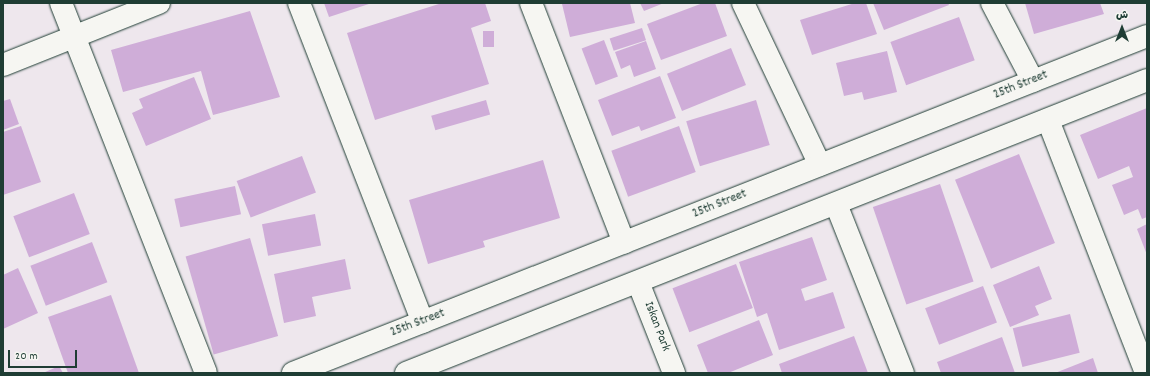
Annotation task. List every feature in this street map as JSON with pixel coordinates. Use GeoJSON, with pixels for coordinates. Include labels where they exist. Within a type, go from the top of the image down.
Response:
{"type":"FeatureCollection","features":[{"type":"Feature","properties":{"kind":"street"},"geometry":{"type":"LineString","coordinates":[[61,3],[206,373]]}},
{"type":"Feature","properties":{"kind":"street"},"geometry":{"type":"LineString","coordinates":[[3,65],[159,3]]}},
{"type":"Feature","properties":{"kind":"street"},"geometry":{"type":"LineString","coordinates":[[299,3],[424,322]]}},
{"type":"Feature","properties":{"kind":"street"},"geometry":{"type":"LineString","coordinates":[[531,3],[624,243]]}},
{"type":"Feature","properties":{"kind":"street"},"geometry":{"type":"LineString","coordinates":[[743,3],[820,165]]}},
{"type":"Feature","properties":{"kind":"street"},"geometry":{"type":"LineString","coordinates":[[992,3],[1033,81]]}},
{"type":"Feature","properties":{"kind":"street","name":"25th Street"},"geometry":{"type":"LineString","coordinates":[[292,373],[1147,36]]}},
{"type":"Feature","properties":{"kind":"street"},"geometry":{"type":"LineString","coordinates":[[406,373],[441,367],[638,282],[1147,80]]}},
{"type":"Feature","properties":{"kind":"street"},"geometry":{"type":"LineString","coordinates":[[1048,120],[1146,373]]}},
{"type":"Feature","properties":{"kind":"street"},"geometry":{"type":"LineString","coordinates":[[836,204],[903,373]]}},
{"type":"Feature","properties":{"kind":"street","name":"Iskan Park"},"geometry":{"type":"LineString","coordinates":[[638,282],[674,373]]}},
{"type":"Feature","properties":{"kind":"building"},"geometry":{"type":"Polygon","coordinates":[[[324,3],[372,3],[329,17],[324,3]]]}},
{"type":"Feature","properties":{"kind":"building"},"geometry":{"type":"Polygon","coordinates":[[[442,3],[485,3],[491,21],[471,28],[489,84],[375,120],[347,33],[442,3]]]}},
{"type":"Feature","properties":{"kind":"building"},"geometry":{"type":"Polygon","coordinates":[[[630,3],[635,23],[570,37],[562,4],[630,3]]]}},
{"type":"Feature","properties":{"kind":"building"},"geometry":{"type":"Polygon","coordinates":[[[640,3],[664,3],[644,11],[640,3]]]}},
{"type":"Feature","properties":{"kind":"building"},"geometry":{"type":"Polygon","coordinates":[[[703,3],[715,3],[727,36],[661,60],[647,24],[703,3]]]}},
{"type":"Feature","properties":{"kind":"building"},"geometry":{"type":"Polygon","coordinates":[[[855,3],[866,3],[877,34],[812,55],[800,20],[855,3]]]}},
{"type":"Feature","properties":{"kind":"building"},"geometry":{"type":"Polygon","coordinates":[[[873,3],[948,3],[949,5],[884,30],[873,3]]]}},
{"type":"Feature","properties":{"kind":"building"},"geometry":{"type":"Polygon","coordinates":[[[1025,3],[1100,3],[1104,14],[1034,34],[1025,3]]]}},
{"type":"Feature","properties":{"kind":"building"},"geometry":{"type":"Polygon","coordinates":[[[250,11],[280,97],[213,115],[201,71],[123,92],[111,50],[250,11]]]}},
{"type":"Feature","properties":{"kind":"building"},"geometry":{"type":"Polygon","coordinates":[[[959,17],[975,60],[906,85],[890,42],[959,17]]]}},
{"type":"Feature","properties":{"kind":"building"},"geometry":{"type":"Polygon","coordinates":[[[642,28],[646,40],[614,51],[610,39],[642,28]]]}},
{"type":"Feature","properties":{"kind":"building"},"geometry":{"type":"Polygon","coordinates":[[[483,31],[494,31],[494,47],[483,47],[483,31]]]}},
{"type":"Feature","properties":{"kind":"building"},"geometry":{"type":"Polygon","coordinates":[[[604,40],[618,76],[596,85],[582,49],[604,40]]]}},
{"type":"Feature","properties":{"kind":"building"},"geometry":{"type":"Polygon","coordinates":[[[646,41],[656,69],[634,77],[630,65],[621,69],[615,52],[646,41]]]}},
{"type":"Feature","properties":{"kind":"building"},"geometry":{"type":"Polygon","coordinates":[[[731,48],[746,85],[682,111],[667,74],[731,48]]]}},
{"type":"Feature","properties":{"kind":"building"},"geometry":{"type":"Polygon","coordinates":[[[887,51],[897,92],[864,100],[862,92],[844,96],[836,63],[887,51]]]}},
{"type":"Feature","properties":{"kind":"building"},"geometry":{"type":"Polygon","coordinates":[[[660,76],[676,118],[641,131],[639,126],[612,136],[598,100],[660,76]]]}},
{"type":"Feature","properties":{"kind":"building"},"geometry":{"type":"Polygon","coordinates":[[[194,77],[211,119],[146,146],[132,113],[143,108],[139,99],[194,77]]]}},
{"type":"Feature","properties":{"kind":"building"},"geometry":{"type":"Polygon","coordinates":[[[10,99],[19,124],[3,130],[3,101],[10,99]]]}},
{"type":"Feature","properties":{"kind":"building"},"geometry":{"type":"Polygon","coordinates":[[[486,100],[490,114],[435,130],[431,116],[486,100]]]}},
{"type":"Feature","properties":{"kind":"building"},"geometry":{"type":"Polygon","coordinates":[[[756,100],[770,145],[700,166],[686,121],[756,100]]]}},
{"type":"Feature","properties":{"kind":"building"},"geometry":{"type":"Polygon","coordinates":[[[1147,108],[1147,217],[1142,219],[1138,209],[1124,215],[1112,185],[1133,177],[1129,166],[1098,179],[1080,135],[1147,108]]]}},
{"type":"Feature","properties":{"kind":"building"},"geometry":{"type":"Polygon","coordinates":[[[21,126],[41,182],[3,195],[3,132],[21,126]]]}},
{"type":"Feature","properties":{"kind":"building"},"geometry":{"type":"Polygon","coordinates":[[[679,126],[696,172],[628,197],[611,151],[679,126]]]}},
{"type":"Feature","properties":{"kind":"building"},"geometry":{"type":"Polygon","coordinates":[[[1019,154],[1055,243],[991,269],[955,180],[1019,154]]]}},
{"type":"Feature","properties":{"kind":"building"},"geometry":{"type":"Polygon","coordinates":[[[302,156],[316,192],[251,217],[237,181],[302,156]]]}},
{"type":"Feature","properties":{"kind":"building"},"geometry":{"type":"Polygon","coordinates":[[[543,160],[560,218],[483,241],[485,247],[428,264],[409,200],[543,160]]]}},
{"type":"Feature","properties":{"kind":"building"},"geometry":{"type":"Polygon","coordinates":[[[940,184],[974,281],[906,305],[873,207],[940,184]]]}},
{"type":"Feature","properties":{"kind":"building"},"geometry":{"type":"Polygon","coordinates":[[[235,186],[241,214],[180,227],[174,199],[235,186]]]}},
{"type":"Feature","properties":{"kind":"building"},"geometry":{"type":"Polygon","coordinates":[[[74,193],[90,234],[29,257],[13,216],[74,193]]]}},
{"type":"Feature","properties":{"kind":"building"},"geometry":{"type":"Polygon","coordinates":[[[315,214],[321,245],[268,256],[262,224],[315,214]]]}},
{"type":"Feature","properties":{"kind":"building"},"geometry":{"type":"Polygon","coordinates":[[[1147,224],[1147,255],[1137,229],[1147,224]]]}},
{"type":"Feature","properties":{"kind":"building"},"geometry":{"type":"Polygon","coordinates":[[[812,237],[827,280],[801,289],[805,301],[833,292],[845,328],[779,350],[767,313],[757,317],[739,262],[812,237]]]}},
{"type":"Feature","properties":{"kind":"building"},"geometry":{"type":"Polygon","coordinates":[[[250,238],[278,336],[214,355],[186,256],[250,238]]]}},
{"type":"Feature","properties":{"kind":"building"},"geometry":{"type":"Polygon","coordinates":[[[92,242],[107,282],[46,306],[30,266],[92,242]]]}},
{"type":"Feature","properties":{"kind":"building"},"geometry":{"type":"Polygon","coordinates":[[[345,259],[351,289],[312,297],[316,316],[284,323],[274,274],[345,259]]]}},
{"type":"Feature","properties":{"kind":"building"},"geometry":{"type":"Polygon","coordinates":[[[736,264],[753,308],[689,332],[673,288],[736,264]]]}},
{"type":"Feature","properties":{"kind":"building"},"geometry":{"type":"Polygon","coordinates":[[[1039,266],[1052,299],[1035,306],[1039,315],[1010,327],[993,285],[1039,266]]]}},
{"type":"Feature","properties":{"kind":"building"},"geometry":{"type":"Polygon","coordinates":[[[18,268],[38,313],[3,329],[3,275],[18,268]]]}},
{"type":"Feature","properties":{"kind":"building"},"geometry":{"type":"Polygon","coordinates":[[[983,286],[997,322],[939,345],[925,308],[983,286]]]}},
{"type":"Feature","properties":{"kind":"building"},"geometry":{"type":"Polygon","coordinates":[[[111,295],[139,373],[68,373],[48,317],[111,295]]]}},
{"type":"Feature","properties":{"kind":"building"},"geometry":{"type":"Polygon","coordinates":[[[1070,314],[1080,353],[1022,367],[1013,328],[1070,314]]]}},
{"type":"Feature","properties":{"kind":"building"},"geometry":{"type":"Polygon","coordinates":[[[759,320],[773,355],[728,373],[708,373],[697,345],[759,320]]]}},
{"type":"Feature","properties":{"kind":"building"},"geometry":{"type":"Polygon","coordinates":[[[854,336],[868,373],[782,373],[779,364],[854,336]]]}},
{"type":"Feature","properties":{"kind":"building"},"geometry":{"type":"Polygon","coordinates":[[[1002,337],[1015,373],[941,373],[937,362],[1002,337]]]}},
{"type":"Feature","properties":{"kind":"building"},"geometry":{"type":"Polygon","coordinates":[[[1093,358],[1098,373],[1055,373],[1093,358]]]}},
{"type":"Feature","properties":{"kind":"building"},"geometry":{"type":"Polygon","coordinates":[[[59,366],[63,373],[43,373],[59,366]]]}}]}
